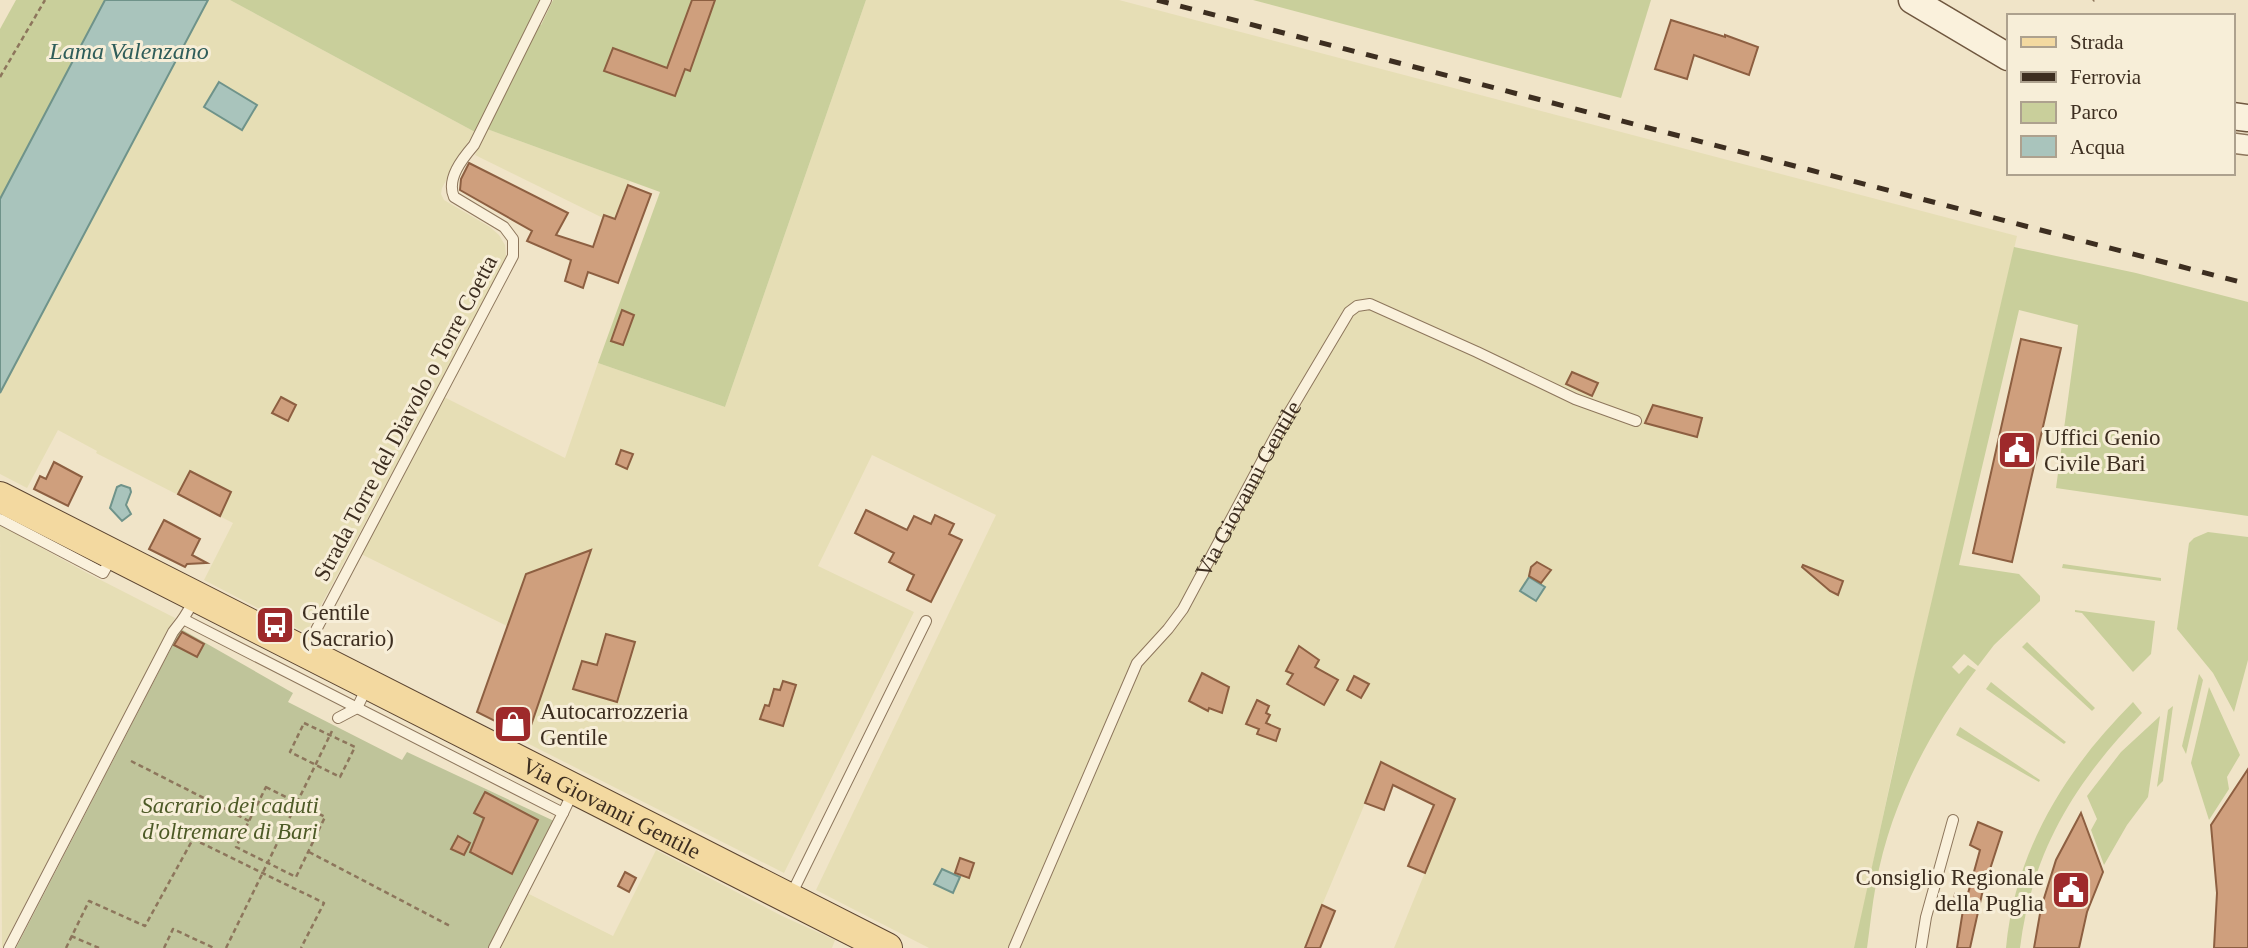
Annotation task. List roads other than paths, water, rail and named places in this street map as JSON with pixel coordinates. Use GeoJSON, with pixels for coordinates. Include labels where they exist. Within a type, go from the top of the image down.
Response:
{"type":"FeatureCollection","features":[{"type":"Feature","properties":{"kind":"main road"},"geometry":{"type":"LineString","coordinates":[[1912,0],[2007,56]]}},
{"type":"Feature","properties":{"kind":"main road","name":"Via Giovanni Gentile"},"geometry":{"type":"LineString","coordinates":[[0,497],[113,554],[190,607],[268,647],[305,651],[363,696],[569,801],[789,899],[887,948]]}},
{"type":"Feature","properties":{"kind":"lane","name":"Strada Torre del Diavolo o Torre Coetta"},"geometry":{"type":"LineString","coordinates":[[305,651],[513,256],[513,239],[504,227],[454,197],[451,190],[452,180],[474,145],[545,0]]}},
{"type":"Feature","properties":{"kind":"lane","name":"Via Giovanni Gentile"},"geometry":{"type":"LineString","coordinates":[[1014,948],[1137,663],[1183,609],[1277,433],[1349,312],[1357,306],[1370,304],[1575,399],[1636,421]]}},
{"type":"Feature","properties":{"kind":"lane"},"geometry":{"type":"LineString","coordinates":[[0,519],[103,573],[113,554]]}},
{"type":"Feature","properties":{"kind":"lane"},"geometry":{"type":"LineString","coordinates":[[9,948],[173,632],[190,607]]}},
{"type":"Feature","properties":{"kind":"lane"},"geometry":{"type":"LineString","coordinates":[[789,899],[926,621]]}},
{"type":"Feature","properties":{"kind":"lane"},"geometry":{"type":"LineString","coordinates":[[268,647],[363,696],[338,718]]}},
{"type":"Feature","properties":{"kind":"lane"},"geometry":{"type":"LineString","coordinates":[[494,948],[569,801]]}},
{"type":"Feature","properties":{"kind":"lane"},"geometry":{"type":"LineString","coordinates":[[1922,948],[1926,917],[1952,820]]}},
{"type":"Feature","properties":{"kind":"water","name":"Lama Valenzano"},"geometry":{"type":"Polygon","coordinates":[[[105,0],[208,0],[0,393],[0,199],[105,0]]]}},
{"type":"Feature","properties":{"kind":"water"},"geometry":{"type":"Polygon","coordinates":[[[219,82],[257,105],[242,130],[204,107],[219,82]]]}},
{"type":"Feature","properties":{"kind":"water"},"geometry":{"type":"Polygon","coordinates":[[[121,485],[130,488],[131,492],[126,505],[131,514],[122,521],[110,508],[117,487],[121,485]]]}},
{"type":"Feature","properties":{"kind":"water"},"geometry":{"type":"Polygon","coordinates":[[[1529,577],[1545,587],[1536,601],[1520,591],[1529,577]]]}},
{"type":"Feature","properties":{"kind":"water"},"geometry":{"type":"Polygon","coordinates":[[[942,869],[960,877],[953,893],[934,884],[942,869]]]}},
{"type":"Feature","properties":{"kind":"railway"},"geometry":{"type":"LineString","coordinates":[[1157,0],[2248,284]]}},
{"type":"Feature","properties":{"kind":"place","name":"Uffici Genio Civile Bari"},"geometry":{"type":"Point","coordinates":[2017,450]}},
{"type":"Feature","properties":{"kind":"place","name":"Gentile (Sacrario)"},"geometry":{"type":"Point","coordinates":[275,625]}},
{"type":"Feature","properties":{"kind":"place","name":"Autocarrozzeria Gentile"},"geometry":{"type":"Point","coordinates":[513,724]}},
{"type":"Feature","properties":{"kind":"place","name":"Consiglio Regionale della Puglia"},"geometry":{"type":"Point","coordinates":[2071,890]}},
{"type":"Feature","properties":{"kind":"park label","name":"Sacrario dei caduti d'oltremare di Bari"},"geometry":{"type":"Point","coordinates":[230,818]}}]}
